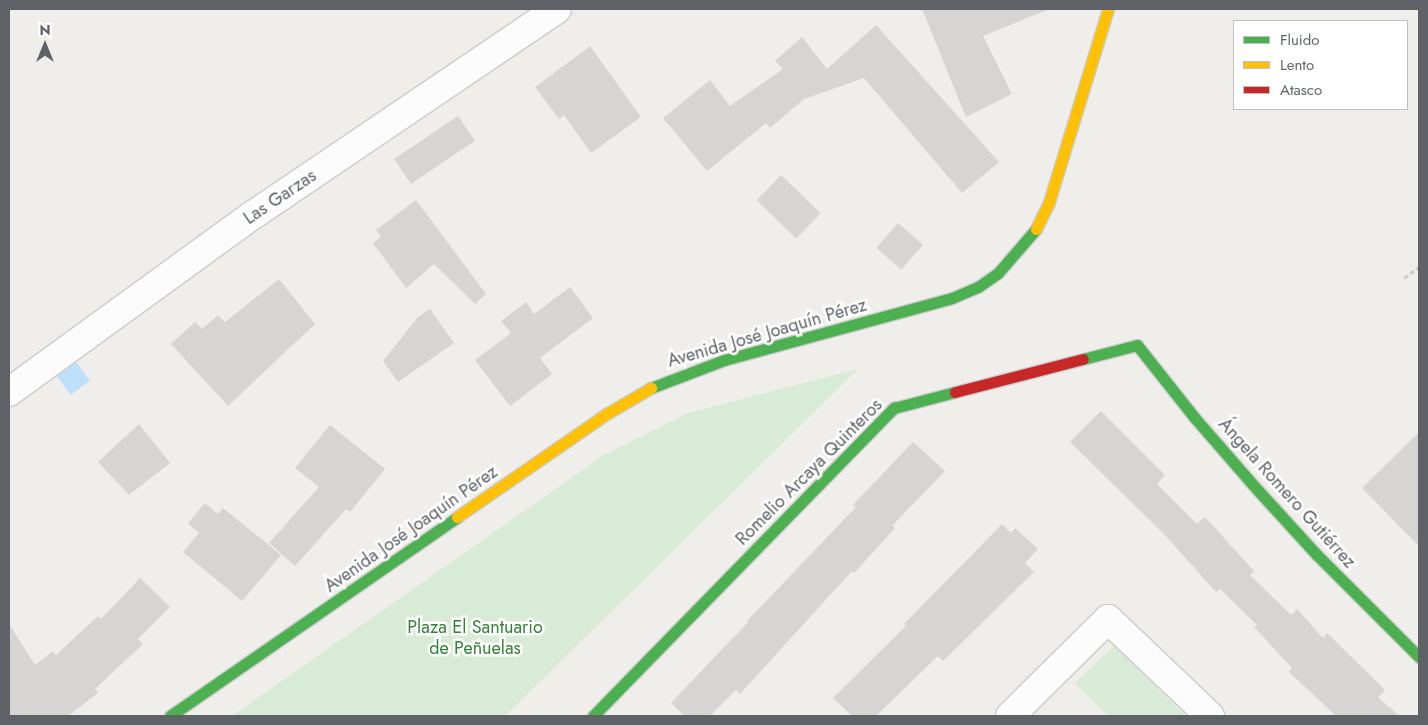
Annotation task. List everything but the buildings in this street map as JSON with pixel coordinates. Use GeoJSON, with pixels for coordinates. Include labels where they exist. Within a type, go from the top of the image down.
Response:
{"type":"FeatureCollection","features":[{"type":"Feature","properties":{"kind":"main road","name":"Avenida José Joaquín Pérez"},"geometry":{"type":"LineString","coordinates":[[170,716],[608,413],[657,384],[724,360],[944,300],[978,287],[998,273],[1034,232],[1049,202],[1108,9]]}},
{"type":"Feature","properties":{"kind":"main road","name":"Ángela Romero Gutiérrez"},"geometry":{"type":"LineString","coordinates":[[1137,345],[1194,417],[1254,486],[1317,555],[1419,657]]}},
{"type":"Feature","properties":{"kind":"main road","name":"Romelio Arcaya Quinteros"},"geometry":{"type":"LineString","coordinates":[[593,716],[894,408],[1137,345]]}},
{"type":"Feature","properties":{"kind":"street","name":"Las Garzas"},"geometry":{"type":"LineString","coordinates":[[9,392],[253,215],[557,9]]}},
{"type":"Feature","properties":{"kind":"street"},"geometry":{"type":"LineString","coordinates":[[1010,716],[1108,619],[1210,716]]}},
{"type":"Feature","properties":{"kind":"path"},"geometry":{"type":"LineString","coordinates":[[1404,278],[1419,267]]}},
{"type":"Feature","properties":{"kind":"green space","name":"Plaza El Santuario de Peñuelas"},"geometry":{"type":"Polygon","coordinates":[[[858,369],[505,716],[232,716],[604,455],[688,413],[858,369]]]}},
{"type":"Feature","properties":{"kind":"green space"},"geometry":{"type":"Polygon","coordinates":[[[1115,645],[1186,716],[1108,716],[1075,683],[1115,645]]]}},
{"type":"Feature","properties":{"kind":"water"},"geometry":{"type":"Polygon","coordinates":[[[74,359],[90,381],[70,395],[55,373],[74,359]]]}},
{"type":"Feature","properties":{"kind":"traffic: fast"},"geometry":{"type":"LineString","coordinates":[[651,388],[724,360],[952,298],[978,287],[998,273],[1036,229]]}},
{"type":"Feature","properties":{"kind":"traffic: fast"},"geometry":{"type":"LineString","coordinates":[[1083,359],[1137,345],[1194,417],[1254,486],[1317,555],[1419,657]]}},
{"type":"Feature","properties":{"kind":"traffic: fast"},"geometry":{"type":"LineString","coordinates":[[593,716],[894,408],[955,392]]}},
{"type":"Feature","properties":{"kind":"traffic: fast"},"geometry":{"type":"LineString","coordinates":[[170,716],[457,517]]}},
{"type":"Feature","properties":{"kind":"traffic: slow"},"geometry":{"type":"LineString","coordinates":[[1036,229],[1049,202],[1108,9]]}},
{"type":"Feature","properties":{"kind":"traffic: slow"},"geometry":{"type":"LineString","coordinates":[[457,517],[608,413],[651,388]]}},
{"type":"Feature","properties":{"kind":"traffic: jam"},"geometry":{"type":"LineString","coordinates":[[955,392],[1083,359]]}}]}
